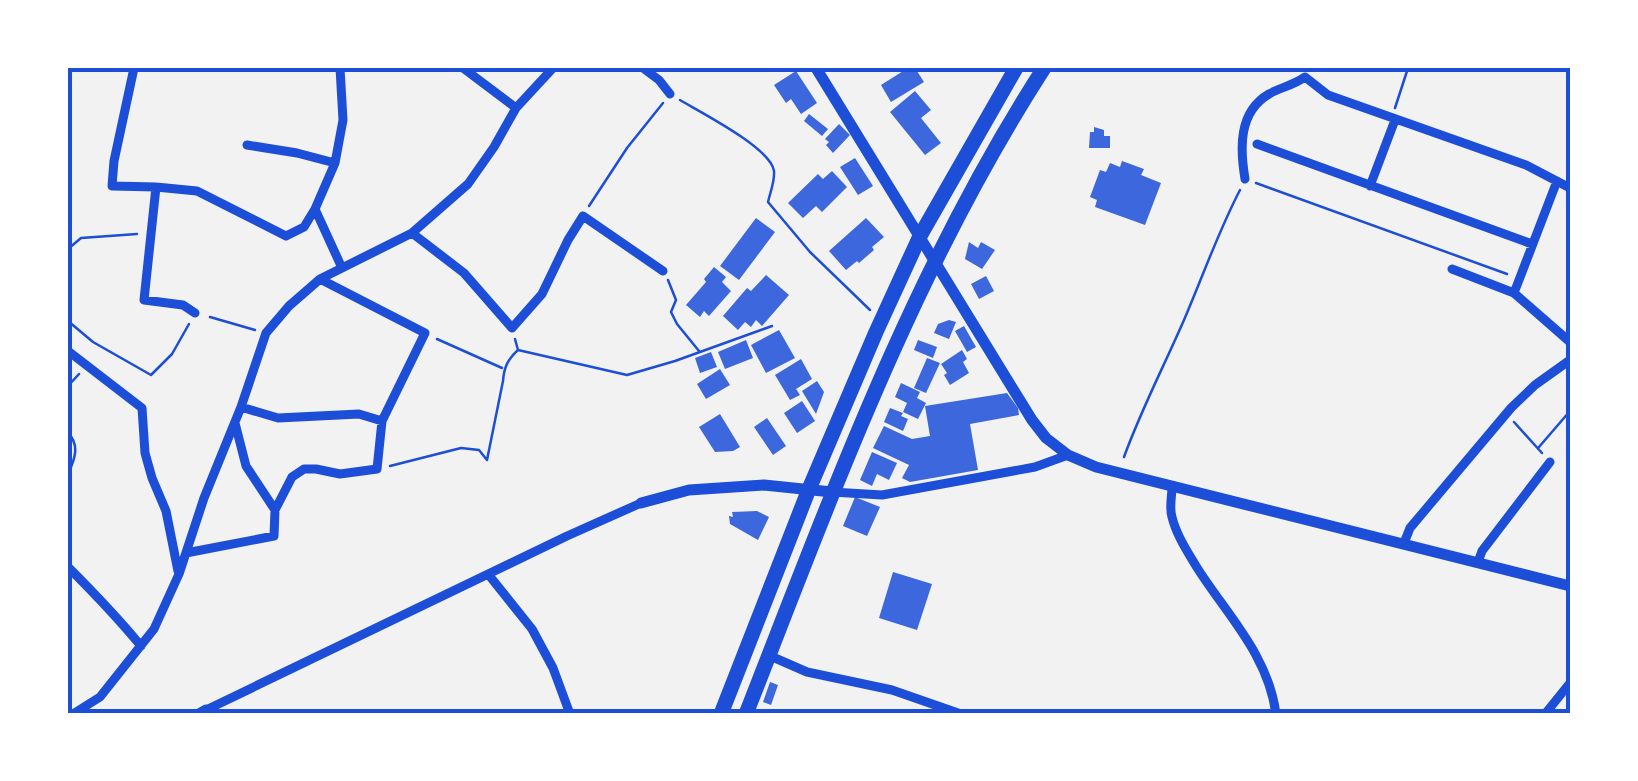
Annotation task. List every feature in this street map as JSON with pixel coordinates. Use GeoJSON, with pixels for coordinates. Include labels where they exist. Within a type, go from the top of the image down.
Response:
{"type":"FeatureCollection","features":[{"type":"Feature","properties":{"kind":"highway"},"geometry":{"type":"LineString","coordinates":[[721,714],[869,348],[920,236],[1016,68]]}},
{"type":"Feature","properties":{"kind":"highway"},"geometry":{"type":"LineString","coordinates":[[746,714],[870,399],[985,163],[1044,68]]}},
{"type":"Feature","properties":{"kind":"street"},"geometry":{"type":"LineString","coordinates":[[134,68],[112,186],[198,192],[286,236],[304,227],[335,163],[343,120],[340,68]]}},
{"type":"Feature","properties":{"kind":"street"},"geometry":{"type":"LineString","coordinates":[[463,68],[516,108]]}},
{"type":"Feature","properties":{"kind":"street"},"geometry":{"type":"LineString","coordinates":[[72,714],[100,697],[154,629],[241,408],[266,333],[288,306],[320,279],[412,233],[468,184],[516,108],[553,68]]}},
{"type":"Feature","properties":{"kind":"street"},"geometry":{"type":"LineString","coordinates":[[643,68],[670,94]]}},
{"type":"Feature","properties":{"kind":"street"},"geometry":{"type":"LineString","coordinates":[[816,68],[1032,420],[1046,438],[1068,455],[1118,473],[1570,586]]}},
{"type":"Feature","properties":{"kind":"street"},"geometry":{"type":"LineString","coordinates":[[1244,179],[1242,130],[1252,111],[1268,94],[1305,77],[1328,95],[1526,165],[1570,188]]}},
{"type":"Feature","properties":{"kind":"street"},"geometry":{"type":"LineString","coordinates":[[1370,186],[1394,119]]}},
{"type":"Feature","properties":{"kind":"street"},"geometry":{"type":"LineString","coordinates":[[247,144],[335,163]]}},
{"type":"Feature","properties":{"kind":"street"},"geometry":{"type":"LineString","coordinates":[[1257,144],[1532,244]]}},
{"type":"Feature","properties":{"kind":"street"},"geometry":{"type":"LineString","coordinates":[[1514,293],[1556,180]]}},
{"type":"Feature","properties":{"kind":"street"},"geometry":{"type":"LineString","coordinates":[[156,187],[144,300],[182,305],[195,313]]}},
{"type":"Feature","properties":{"kind":"street"},"geometry":{"type":"LineString","coordinates":[[315,209],[342,268]]}},
{"type":"Feature","properties":{"kind":"street"},"geometry":{"type":"LineString","coordinates":[[412,233],[464,274],[512,328],[542,294],[584,216],[663,270]]}},
{"type":"Feature","properties":{"kind":"street"},"geometry":{"type":"LineString","coordinates":[[1452,269],[1514,293],[1570,342]]}},
{"type":"Feature","properties":{"kind":"street"},"geometry":{"type":"LineString","coordinates":[[186,553],[274,536],[274,510],[292,477],[304,469],[340,474],[377,469],[382,422],[424,334],[320,279]]}},
{"type":"Feature","properties":{"kind":"street"},"geometry":{"type":"LineString","coordinates":[[68,351],[142,408],[145,453],[166,511],[178,574]]}},
{"type":"Feature","properties":{"kind":"street"},"geometry":{"type":"LineString","coordinates":[[1404,543],[1410,528],[1507,414],[1535,385],[1570,360]]}},
{"type":"Feature","properties":{"kind":"street"},"geometry":{"type":"LineString","coordinates":[[241,408],[278,418],[359,414],[382,422]]}},
{"type":"Feature","properties":{"kind":"street"},"geometry":{"type":"LineString","coordinates":[[235,422],[246,466],[274,510]]}},
{"type":"Feature","properties":{"kind":"street"},"geometry":{"type":"LineString","coordinates":[[203,712],[641,504],[689,490],[764,484],[882,495],[1036,468],[1068,455]]}},
{"type":"Feature","properties":{"kind":"street"},"geometry":{"type":"LineString","coordinates":[[1478,562],[1482,551],[1550,462]]}},
{"type":"Feature","properties":{"kind":"street"},"geometry":{"type":"LineString","coordinates":[[1172,486],[1170,514],[1178,533],[1265,669],[1276,714]]}},
{"type":"Feature","properties":{"kind":"street"},"geometry":{"type":"LineString","coordinates":[[68,567],[141,646]]}},
{"type":"Feature","properties":{"kind":"street"},"geometry":{"type":"LineString","coordinates":[[488,574],[532,628],[570,714]]}},
{"type":"Feature","properties":{"kind":"street"},"geometry":{"type":"LineString","coordinates":[[768,656],[807,672],[892,690],[961,714]]}},
{"type":"Feature","properties":{"kind":"street"},"geometry":{"type":"LineString","coordinates":[[1545,714],[1570,683]]}},
{"type":"Feature","properties":{"kind":"path"},"geometry":{"type":"LineString","coordinates":[[1394,119],[1408,68]]}},
{"type":"Feature","properties":{"kind":"path"},"geometry":{"type":"LineString","coordinates":[[584,216],[628,148],[670,94],[743,138],[770,160],[774,176],[768,202],[810,252],[870,310]]}},
{"type":"Feature","properties":{"kind":"path"},"geometry":{"type":"LineString","coordinates":[[1118,473],[1244,179],[1520,278]]}},
{"type":"Feature","properties":{"kind":"path"},"geometry":{"type":"LineString","coordinates":[[68,249],[81,238],[151,234]]}},
{"type":"Feature","properties":{"kind":"path"},"geometry":{"type":"LineString","coordinates":[[663,270],[676,300],[672,312],[677,324],[700,352]]}},
{"type":"Feature","properties":{"kind":"path"},"geometry":{"type":"LineString","coordinates":[[68,320],[93,342],[151,375],[172,354],[195,313],[266,333]]}},
{"type":"Feature","properties":{"kind":"path"},"geometry":{"type":"LineString","coordinates":[[518,350],[627,374],[772,326]]}},
{"type":"Feature","properties":{"kind":"path"},"geometry":{"type":"LineString","coordinates":[[512,328],[518,350]]}},
{"type":"Feature","properties":{"kind":"path"},"geometry":{"type":"LineString","coordinates":[[424,334],[504,369]]}},
{"type":"Feature","properties":{"kind":"path"},"geometry":{"type":"LineString","coordinates":[[377,469],[461,448],[479,450],[487,460],[504,369],[518,350]]}},
{"type":"Feature","properties":{"kind":"path"},"geometry":{"type":"LineString","coordinates":[[68,386],[87,366]]}},
{"type":"Feature","properties":{"kind":"path"},"geometry":{"type":"LineString","coordinates":[[1538,448],[1570,411]]}},
{"type":"Feature","properties":{"kind":"path"},"geometry":{"type":"LineString","coordinates":[[1507,414],[1550,462]]}},
{"type":"Feature","properties":{"kind":"path"},"geometry":{"type":"LineString","coordinates":[[68,433],[76,446],[68,474]]}},
{"type":"Feature","properties":{"kind":"building"},"geometry":{"type":"Polygon","coordinates":[[[908,68],[915,68],[924,82],[891,102],[881,85],[908,68]]]}},
{"type":"Feature","properties":{"kind":"building"},"geometry":{"type":"Polygon","coordinates":[[[796,71],[817,103],[801,114],[791,99],[786,103],[774,85],[796,71]]]}},
{"type":"Feature","properties":{"kind":"building"},"geometry":{"type":"Polygon","coordinates":[[[915,91],[931,110],[921,118],[941,143],[925,155],[890,112],[915,91]]]}},
{"type":"Feature","properties":{"kind":"building"},"geometry":{"type":"Polygon","coordinates":[[[809,114],[828,129],[822,136],[804,121],[809,114]]]}},
{"type":"Feature","properties":{"kind":"building"},"geometry":{"type":"Polygon","coordinates":[[[839,124],[850,135],[833,153],[825,139],[839,124]]]}},
{"type":"Feature","properties":{"kind":"building"},"geometry":{"type":"Polygon","coordinates":[[[1094,127],[1110,136],[1110,148],[1089,148],[1094,127]]]}},
{"type":"Feature","properties":{"kind":"building"},"geometry":{"type":"Polygon","coordinates":[[[855,158],[873,186],[858,195],[840,167],[855,158]]]}},
{"type":"Feature","properties":{"kind":"building"},"geometry":{"type":"Polygon","coordinates":[[[1122,161],[1144,169],[1141,175],[1161,183],[1145,225],[1095,207],[1097,200],[1090,197],[1100,170],[1106,172],[1110,163],[1120,167],[1122,161]]]}},
{"type":"Feature","properties":{"kind":"building"},"geometry":{"type":"Polygon","coordinates":[[[832,171],[847,187],[822,212],[816,206],[803,218],[788,203],[818,174],[823,179],[832,171]]]}},
{"type":"Feature","properties":{"kind":"building"},"geometry":{"type":"Polygon","coordinates":[[[756,218],[775,232],[739,280],[720,266],[756,218]]]}},
{"type":"Feature","properties":{"kind":"building"},"geometry":{"type":"Polygon","coordinates":[[[866,218],[884,237],[872,247],[874,250],[846,270],[829,251],[866,218]]]}},
{"type":"Feature","properties":{"kind":"building"},"geometry":{"type":"Polygon","coordinates":[[[969,242],[978,248],[981,242],[995,250],[982,269],[965,259],[969,242]]]}},
{"type":"Feature","properties":{"kind":"building"},"geometry":{"type":"Polygon","coordinates":[[[714,267],[726,277],[722,282],[731,291],[709,316],[704,311],[700,317],[686,305],[714,267]]]}},
{"type":"Feature","properties":{"kind":"building"},"geometry":{"type":"Polygon","coordinates":[[[766,275],[789,295],[762,326],[756,320],[751,327],[745,322],[738,330],[723,316],[747,288],[751,291],[766,275]]]}},
{"type":"Feature","properties":{"kind":"building"},"geometry":{"type":"Polygon","coordinates":[[[986,276],[994,291],[979,299],[971,284],[986,276]]]}},
{"type":"Feature","properties":{"kind":"building"},"geometry":{"type":"Polygon","coordinates":[[[956,322],[949,339],[934,333],[938,324],[956,322]]]}},
{"type":"Feature","properties":{"kind":"building"},"geometry":{"type":"Polygon","coordinates":[[[964,326],[976,347],[967,352],[955,331],[964,326]]]}},
{"type":"Feature","properties":{"kind":"building"},"geometry":{"type":"Polygon","coordinates":[[[779,330],[795,358],[766,373],[751,345],[779,330]]]}},
{"type":"Feature","properties":{"kind":"building"},"geometry":{"type":"Polygon","coordinates":[[[746,340],[753,358],[725,369],[718,352],[746,340]]]}},
{"type":"Feature","properties":{"kind":"building"},"geometry":{"type":"Polygon","coordinates":[[[918,340],[937,347],[933,358],[914,350],[918,340]]]}},
{"type":"Feature","properties":{"kind":"building"},"geometry":{"type":"Polygon","coordinates":[[[962,350],[969,373],[950,385],[941,364],[962,350]]]}},
{"type":"Feature","properties":{"kind":"building"},"geometry":{"type":"Polygon","coordinates":[[[711,352],[717,367],[700,373],[695,358],[711,352]]]}},
{"type":"Feature","properties":{"kind":"building"},"geometry":{"type":"Polygon","coordinates":[[[927,358],[940,363],[926,393],[914,388],[927,358]]]}},
{"type":"Feature","properties":{"kind":"building"},"geometry":{"type":"Polygon","coordinates":[[[801,359],[812,379],[796,389],[800,395],[790,400],[775,375],[801,359]]]}},
{"type":"Feature","properties":{"kind":"building"},"geometry":{"type":"Polygon","coordinates":[[[720,369],[730,385],[706,399],[697,384],[720,369]]]}},
{"type":"Feature","properties":{"kind":"building"},"geometry":{"type":"Polygon","coordinates":[[[817,381],[824,392],[816,414],[802,391],[817,381]]]}},
{"type":"Feature","properties":{"kind":"building"},"geometry":{"type":"Polygon","coordinates":[[[901,383],[920,392],[917,398],[926,403],[918,419],[903,412],[907,403],[895,397],[901,383]]]}},
{"type":"Feature","properties":{"kind":"building"},"geometry":{"type":"Polygon","coordinates":[[[1007,393],[1019,415],[970,424],[978,470],[910,482],[902,478],[909,465],[873,448],[884,426],[912,439],[930,436],[925,406],[1007,393]]]}},
{"type":"Feature","properties":{"kind":"building"},"geometry":{"type":"Polygon","coordinates":[[[802,401],[815,421],[797,433],[784,413],[802,401]]]}},
{"type":"Feature","properties":{"kind":"building"},"geometry":{"type":"Polygon","coordinates":[[[890,408],[908,419],[903,431],[884,422],[890,408]]]}},
{"type":"Feature","properties":{"kind":"building"},"geometry":{"type":"Polygon","coordinates":[[[720,414],[740,447],[733,451],[715,452],[699,427],[720,414]]]}},
{"type":"Feature","properties":{"kind":"building"},"geometry":{"type":"Polygon","coordinates":[[[767,418],[786,446],[773,455],[754,427],[767,418]]]}},
{"type":"Feature","properties":{"kind":"building"},"geometry":{"type":"Polygon","coordinates":[[[872,452],[897,463],[889,480],[877,474],[872,486],[860,480],[872,452]]]}},
{"type":"Feature","properties":{"kind":"building"},"geometry":{"type":"Polygon","coordinates":[[[855,497],[880,507],[867,536],[843,526],[855,497]]]}},
{"type":"Feature","properties":{"kind":"building"},"geometry":{"type":"Polygon","coordinates":[[[757,511],[769,517],[758,540],[730,524],[732,512],[757,511]]]}},
{"type":"Feature","properties":{"kind":"building"},"geometry":{"type":"Polygon","coordinates":[[[893,572],[932,584],[917,630],[879,618],[893,572]]]}},
{"type":"Feature","properties":{"kind":"building"},"geometry":{"type":"Polygon","coordinates":[[[770,682],[778,685],[771,705],[763,702],[770,682]]]}}]}
